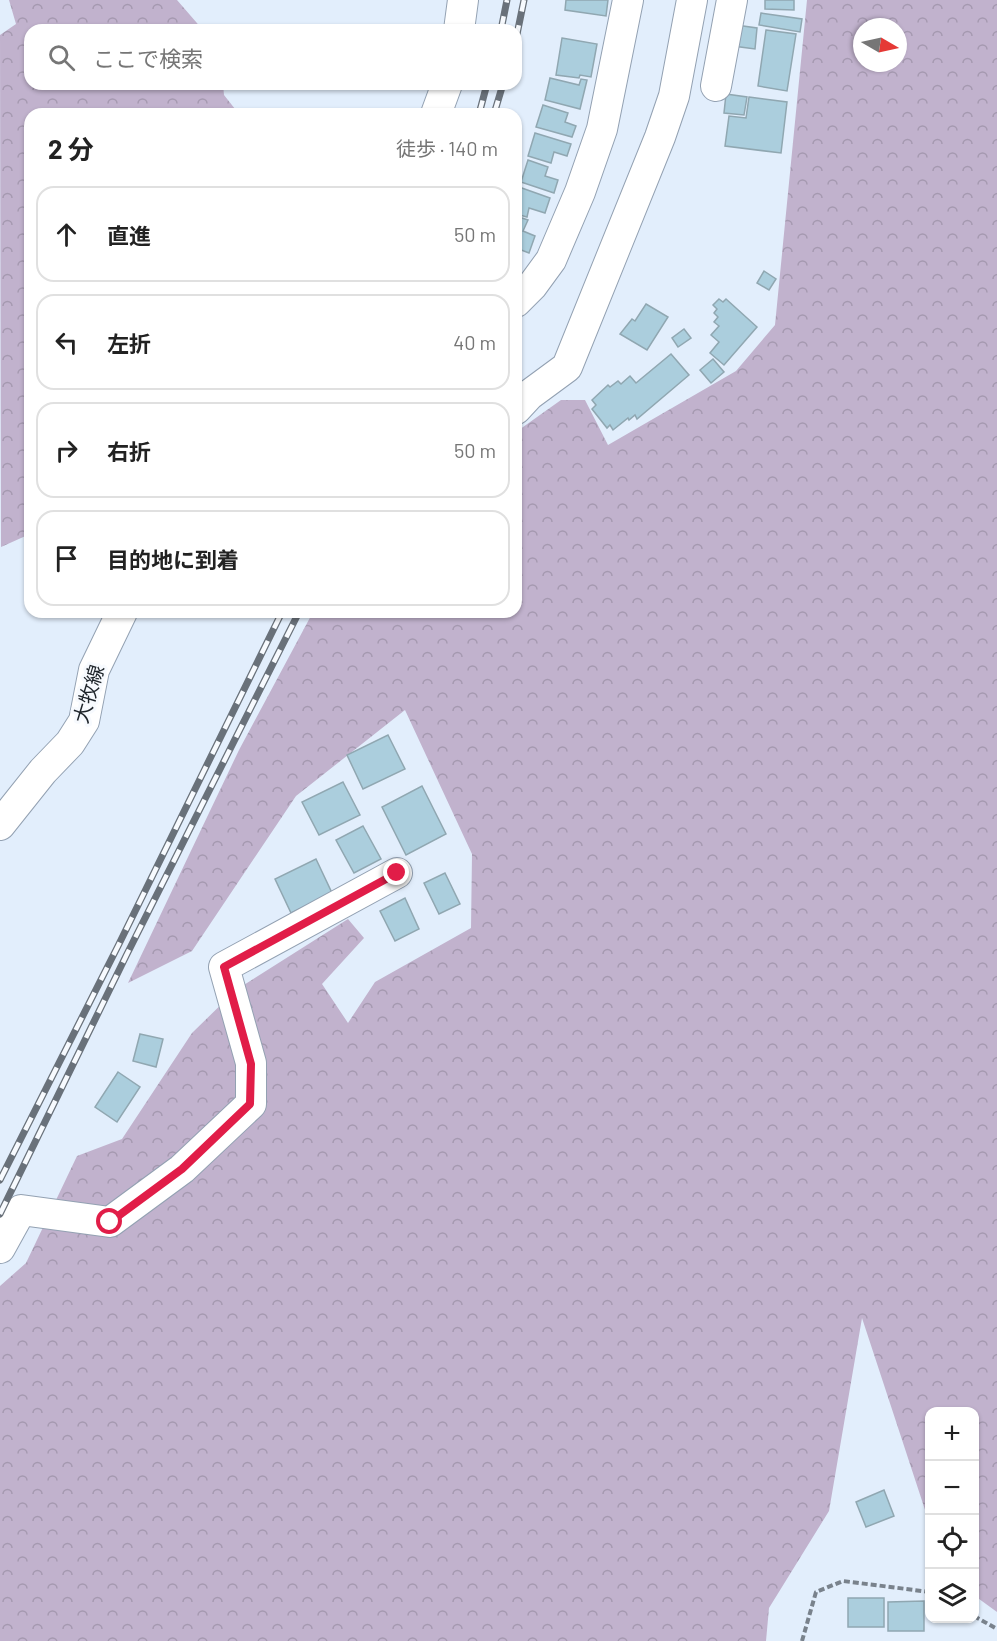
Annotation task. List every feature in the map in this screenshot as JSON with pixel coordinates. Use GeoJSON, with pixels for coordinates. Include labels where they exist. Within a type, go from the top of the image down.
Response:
{"type":"FeatureCollection","features":[{"type":"Feature","properties":{"kind":"street"},"geometry":{"type":"LineString","coordinates":[[460,24],[463,0]]}},
{"type":"Feature","properties":{"kind":"street"},"geometry":{"type":"LineString","coordinates":[[522,296],[551,260],[580,192],[602,129],[628,0]]}},
{"type":"Feature","properties":{"kind":"street"},"geometry":{"type":"LineString","coordinates":[[522,403],[567,367],[660,137],[674,96],[692,0]]}},
{"type":"Feature","properties":{"kind":"street"},"geometry":{"type":"LineString","coordinates":[[716,86],[732,0]]}},
{"type":"Feature","properties":{"kind":"street"},"geometry":{"type":"LineString","coordinates":[[438,108],[445,90]]}},
{"type":"Feature","properties":{"kind":"street","name":"大牧線"},"geometry":{"type":"LineString","coordinates":[[0,825],[43,771],[70,743],[84,722],[94,670],[119,618]]}},
{"type":"Feature","properties":{"kind":"street"},"geometry":{"type":"LineString","coordinates":[[0,1248],[21,1210],[110,1222],[190,1161],[250,1104],[251,1064],[224,967],[397,873]]}},
{"type":"Feature","properties":{"kind":"path"},"geometry":{"type":"LineString","coordinates":[[802,1641],[816,1592],[843,1581],[925,1592]]}},
{"type":"Feature","properties":{"kind":"path"},"geometry":{"type":"LineString","coordinates":[[979,1618],[997,1629]]}},
{"type":"Feature","properties":{"kind":"green space"},"geometry":{"type":"Polygon","coordinates":[[[9,0],[177,0],[198,24],[24,24],[24,90],[224,90],[224,95],[234,108],[24,108],[24,537],[1,547],[0,35],[16,24],[9,0]]]}},
{"type":"Feature","properties":{"kind":"green space"},"geometry":{"type":"Polygon","coordinates":[[[807,0],[997,0],[997,1612],[979,1599],[979,1407],[925,1407],[925,1510],[862,1318],[829,1511],[769,1608],[766,1641],[0,1641],[0,1286],[26,1263],[77,1156],[122,1139],[192,1033],[236,990],[348,919],[364,938],[322,984],[348,1023],[375,982],[471,928],[472,854],[405,710],[296,796],[192,951],[128,983],[239,750],[310,618],[522,618],[522,428],[561,400],[585,400],[608,445],[736,371],[775,325],[807,0]]]}},
{"type":"Feature","properties":{"kind":"building"},"geometry":{"type":"Polygon","coordinates":[[[566,0],[608,0],[606,16],[565,10],[566,0]]]}},
{"type":"Feature","properties":{"kind":"building"},"geometry":{"type":"Polygon","coordinates":[[[765,0],[794,0],[794,10],[765,9],[765,0]]]}},
{"type":"Feature","properties":{"kind":"building"},"geometry":{"type":"Polygon","coordinates":[[[761,13],[802,19],[800,32],[759,25],[761,13]]]}},
{"type":"Feature","properties":{"kind":"building"},"geometry":{"type":"Polygon","coordinates":[[[736,25],[757,28],[755,49],[733,46],[736,25]]]}},
{"type":"Feature","properties":{"kind":"building"},"geometry":{"type":"Polygon","coordinates":[[[766,30],[796,34],[787,91],[758,86],[766,30]]]}},
{"type":"Feature","properties":{"kind":"building"},"geometry":{"type":"Polygon","coordinates":[[[562,38],[597,44],[591,77],[556,75],[562,38]]]}},
{"type":"Feature","properties":{"kind":"building"},"geometry":{"type":"Polygon","coordinates":[[[550,78],[579,85],[581,79],[587,80],[580,109],[545,100],[550,78]]]}},
{"type":"Feature","properties":{"kind":"building"},"geometry":{"type":"Polygon","coordinates":[[[726,94],[747,97],[744,115],[724,113],[726,94]]]}},
{"type":"Feature","properties":{"kind":"building"},"geometry":{"type":"Polygon","coordinates":[[[749,97],[787,102],[781,153],[725,146],[729,116],[746,118],[749,97]]]}},
{"type":"Feature","properties":{"kind":"building"},"geometry":{"type":"Polygon","coordinates":[[[543,105],[568,113],[565,122],[576,126],[572,137],[536,127],[543,105]]]}},
{"type":"Feature","properties":{"kind":"building"},"geometry":{"type":"Polygon","coordinates":[[[535,133],[571,144],[567,156],[554,152],[551,163],[528,156],[535,133]]]}},
{"type":"Feature","properties":{"kind":"building"},"geometry":{"type":"Polygon","coordinates":[[[528,160],[548,167],[545,176],[558,180],[554,193],[522,182],[528,160]]]}},
{"type":"Feature","properties":{"kind":"building"},"geometry":{"type":"Polygon","coordinates":[[[522,188],[550,198],[545,213],[529,208],[527,217],[522,216],[522,188]]]}},
{"type":"Feature","properties":{"kind":"building"},"geometry":{"type":"Polygon","coordinates":[[[522,218],[528,220],[523,231],[535,236],[529,253],[522,250],[522,218]]]}},
{"type":"Feature","properties":{"kind":"building"},"geometry":{"type":"Polygon","coordinates":[[[764,271],[776,279],[769,290],[757,283],[764,271]]]}},
{"type":"Feature","properties":{"kind":"building"},"geometry":{"type":"Polygon","coordinates":[[[719,299],[723,302],[726,299],[757,327],[724,365],[710,353],[719,342],[711,335],[719,326],[714,322],[718,317],[714,313],[717,309],[713,305],[719,299]]]}},
{"type":"Feature","properties":{"kind":"building"},"geometry":{"type":"Polygon","coordinates":[[[646,304],[668,317],[647,350],[620,334],[632,319],[635,321],[646,304]]]}},
{"type":"Feature","properties":{"kind":"building"},"geometry":{"type":"Polygon","coordinates":[[[684,329],[691,338],[678,347],[672,338],[684,329]]]}},
{"type":"Feature","properties":{"kind":"building"},"geometry":{"type":"Polygon","coordinates":[[[671,354],[689,375],[637,419],[635,415],[613,430],[610,425],[607,428],[592,409],[596,405],[592,400],[608,385],[610,387],[618,381],[621,384],[630,376],[636,383],[671,354]]]}},
{"type":"Feature","properties":{"kind":"building"},"geometry":{"type":"Polygon","coordinates":[[[713,359],[724,372],[711,383],[700,370],[713,359]]]}},
{"type":"Feature","properties":{"kind":"building"},"geometry":{"type":"Polygon","coordinates":[[[388,735],[405,769],[363,789],[347,755],[388,735]]]}},
{"type":"Feature","properties":{"kind":"building"},"geometry":{"type":"Polygon","coordinates":[[[343,782],[360,815],[319,835],[302,802],[343,782]]]}},
{"type":"Feature","properties":{"kind":"building"},"geometry":{"type":"Polygon","coordinates":[[[422,786],[446,834],[406,855],[382,807],[422,786]]]}},
{"type":"Feature","properties":{"kind":"building"},"geometry":{"type":"Polygon","coordinates":[[[363,826],[381,859],[354,873],[336,840],[363,826]]]}},
{"type":"Feature","properties":{"kind":"building"},"geometry":{"type":"Polygon","coordinates":[[[316,859],[332,893],[291,913],[275,879],[316,859]]]}},
{"type":"Feature","properties":{"kind":"building"},"geometry":{"type":"Polygon","coordinates":[[[445,873],[460,904],[439,914],[424,883],[445,873]]]}},
{"type":"Feature","properties":{"kind":"building"},"geometry":{"type":"Polygon","coordinates":[[[405,898],[419,929],[395,941],[380,911],[405,898]]]}},
{"type":"Feature","properties":{"kind":"building"},"geometry":{"type":"Polygon","coordinates":[[[140,1034],[163,1039],[156,1067],[133,1061],[140,1034]]]}},
{"type":"Feature","properties":{"kind":"building"},"geometry":{"type":"Polygon","coordinates":[[[118,1072],[140,1087],[117,1122],[95,1107],[118,1072]]]}},
{"type":"Feature","properties":{"kind":"building"},"geometry":{"type":"Polygon","coordinates":[[[884,1490],[894,1516],[866,1527],[856,1502],[884,1490]]]}},
{"type":"Feature","properties":{"kind":"building"},"geometry":{"type":"Polygon","coordinates":[[[848,1598],[884,1598],[884,1627],[848,1627],[848,1598]]]}},
{"type":"Feature","properties":{"kind":"building"},"geometry":{"type":"Polygon","coordinates":[[[924,1601],[924,1631],[888,1631],[888,1602],[924,1601]]]}},
{"type":"Feature","properties":{"kind":"railway"},"geometry":{"type":"LineString","coordinates":[[502,24],[507,0]]}},
{"type":"Feature","properties":{"kind":"railway"},"geometry":{"type":"LineString","coordinates":[[519,24],[524,0]]}},
{"type":"Feature","properties":{"kind":"railway"},"geometry":{"type":"LineString","coordinates":[[481,108],[485,90]]}},
{"type":"Feature","properties":{"kind":"railway"},"geometry":{"type":"LineString","coordinates":[[496,108],[501,90]]}},
{"type":"Feature","properties":{"kind":"railway"},"geometry":{"type":"LineString","coordinates":[[0,1180],[279,618]]}},
{"type":"Feature","properties":{"kind":"railway"},"geometry":{"type":"LineString","coordinates":[[0,1214],[126,956],[296,618]]}},
{"type":"Feature","properties":{"kind":"route"},"geometry":{"type":"LineString","coordinates":[[110,1222],[182,1169],[250,1104],[251,1064],[224,967],[397,873]]}}]}
